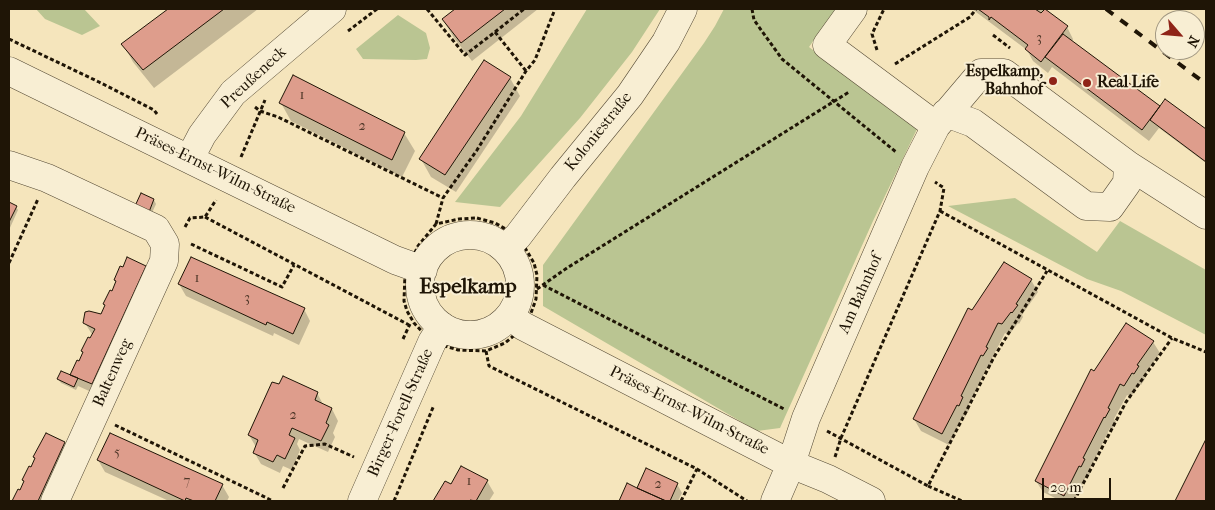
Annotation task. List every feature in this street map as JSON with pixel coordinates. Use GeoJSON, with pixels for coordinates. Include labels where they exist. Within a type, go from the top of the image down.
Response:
{"type":"FeatureCollection","features":[{"type":"Feature","properties":{"kind":"street","name":"Preußeneck"},"geometry":{"type":"LineString","coordinates":[[190,158],[202,135],[233,93],[332,9]]}},
{"type":"Feature","properties":{"kind":"street","name":"Koloniestraße"},"geometry":{"type":"LineString","coordinates":[[512,242],[562,176],[630,95],[666,42],[683,9]]}},
{"type":"Feature","properties":{"kind":"street"},"geometry":{"type":"LineString","coordinates":[[853,9],[827,45],[879,74],[941,120],[974,123],[1086,206],[1110,207],[1126,182],[1128,165],[1206,215]]}},
{"type":"Feature","properties":{"kind":"street","name":"Präses-Ernst-Wilm-Straße"},"geometry":{"type":"LineString","coordinates":[[9,71],[395,260],[416,267]]}},
{"type":"Feature","properties":{"kind":"street","name":"Am Bahnhof"},"geometry":{"type":"LineString","coordinates":[[775,501],[791,464],[806,418],[915,167],[941,120],[981,73],[1004,73],[1128,165]]}},
{"type":"Feature","properties":{"kind":"street"},"geometry":{"type":"LineString","coordinates":[[9,165],[47,178],[156,229],[172,241]]}},
{"type":"Feature","properties":{"kind":"street"},"geometry":{"type":"LineString","coordinates":[[475,235],[512,242],[520,281],[516,321],[478,334],[437,334],[423,301],[416,267],[443,243],[458,236],[475,235]]}},
{"type":"Feature","properties":{"kind":"street","name":"Baltenweg"},"geometry":{"type":"LineString","coordinates":[[56,501],[172,241]]}},
{"type":"Feature","properties":{"kind":"street","name":"Präses-Ernst-Wilm-Straße"},"geometry":{"type":"LineString","coordinates":[[516,321],[791,464],[871,501]]}},
{"type":"Feature","properties":{"kind":"street","name":"Birger-Forell-Straße"},"geometry":{"type":"LineString","coordinates":[[362,501],[437,334]]}},
{"type":"Feature","properties":{"kind":"path"},"geometry":{"type":"LineString","coordinates":[[427,9],[465,55],[524,9]]}},
{"type":"Feature","properties":{"kind":"path"},"geometry":{"type":"LineString","coordinates":[[436,224],[458,218],[477,218],[495,223],[534,262],[537,275],[537,289],[531,312],[516,321],[517,333],[505,343],[486,351],[458,350],[437,334],[414,323],[404,301],[405,274],[416,267],[418,246],[436,224],[443,198],[477,150],[526,71],[535,60],[555,9]]}},
{"type":"Feature","properties":{"kind":"path"},"geometry":{"type":"LineString","coordinates":[[752,9],[754,20],[782,59],[915,167],[944,188],[940,211],[841,438],[828,480]]}},
{"type":"Feature","properties":{"kind":"path"},"geometry":{"type":"LineString","coordinates":[[879,74],[872,34],[884,9]]}},
{"type":"Feature","properties":{"kind":"path"},"geometry":{"type":"LineString","coordinates":[[537,289],[567,268],[970,17],[976,9]]}},
{"type":"Feature","properties":{"kind":"path"},"geometry":{"type":"LineString","coordinates":[[495,32],[526,71]]}},
{"type":"Feature","properties":{"kind":"path"},"geometry":{"type":"LineString","coordinates":[[233,93],[260,111],[278,117],[443,198]]}},
{"type":"Feature","properties":{"kind":"path"},"geometry":{"type":"LineString","coordinates":[[240,158],[260,111]]}},
{"type":"Feature","properties":{"kind":"path"},"geometry":{"type":"LineString","coordinates":[[9,263],[47,178]]}},
{"type":"Feature","properties":{"kind":"path"},"geometry":{"type":"LineString","coordinates":[[205,217],[220,195]]}},
{"type":"Feature","properties":{"kind":"path"},"geometry":{"type":"LineString","coordinates":[[940,211],[1172,338],[1206,352]]}},
{"type":"Feature","properties":{"kind":"path"},"geometry":{"type":"LineString","coordinates":[[294,265],[282,287],[172,241],[190,218],[205,217],[409,325]]}},
{"type":"Feature","properties":{"kind":"path"},"geometry":{"type":"LineString","coordinates":[[1074,501],[1126,402],[1172,338]]}},
{"type":"Feature","properties":{"kind":"path"},"geometry":{"type":"LineString","coordinates":[[455,358],[458,350]]}},
{"type":"Feature","properties":{"kind":"path"},"geometry":{"type":"LineString","coordinates":[[486,351],[489,366],[697,469],[747,501]]}},
{"type":"Feature","properties":{"kind":"path"},"geometry":{"type":"LineString","coordinates":[[394,501],[435,403]]}},
{"type":"Feature","properties":{"kind":"path"},"geometry":{"type":"LineString","coordinates":[[94,416],[273,501]]}},
{"type":"Feature","properties":{"kind":"path"},"geometry":{"type":"LineString","coordinates":[[283,488],[305,446],[324,444],[354,458]]}},
{"type":"Feature","properties":{"kind":"path"},"geometry":{"type":"LineString","coordinates":[[681,501],[697,469]]}},
{"type":"Feature","properties":{"kind":"path"},"geometry":{"type":"LineString","coordinates":[[928,486],[962,501]]}},
{"type":"Feature","properties":{"kind":"green space"},"geometry":{"type":"Polygon","coordinates":[[[36,9],[84,9],[100,26],[82,35],[45,19],[36,9]]]}},
{"type":"Feature","properties":{"kind":"green space"},"geometry":{"type":"Polygon","coordinates":[[[587,9],[660,9],[632,52],[580,118],[500,207],[455,202],[521,116],[587,9]]]}},
{"type":"Feature","properties":{"kind":"green space"},"geometry":{"type":"Polygon","coordinates":[[[724,9],[836,9],[809,47],[917,129],[873,221],[780,428],[757,431],[543,306],[543,265],[704,43],[724,9]]]}},
{"type":"Feature","properties":{"kind":"green space"},"geometry":{"type":"Polygon","coordinates":[[[398,15],[426,33],[430,48],[427,59],[363,59],[356,49],[398,15]]]}},
{"type":"Feature","properties":{"kind":"green space"},"geometry":{"type":"Polygon","coordinates":[[[1015,198],[1097,252],[1120,221],[1206,270],[1206,335],[1121,291],[1087,279],[948,206],[1015,198]]]}},
{"type":"Feature","properties":{"kind":"building"},"geometry":{"type":"Polygon","coordinates":[[[168,9],[224,9],[143,70],[121,44],[168,9]]]}},
{"type":"Feature","properties":{"kind":"building"},"geometry":{"type":"Polygon","coordinates":[[[455,9],[505,9],[461,43],[442,19],[455,9]]]}},
{"type":"Feature","properties":{"kind":"building"},"geometry":{"type":"Polygon","coordinates":[[[978,9],[1035,9],[1041,13],[1045,9],[1068,26],[1041,62],[1025,49],[1028,45],[991,17],[989,20],[989,17],[978,9]]]}},
{"type":"Feature","properties":{"kind":"building"},"geometry":{"type":"Polygon","coordinates":[[[1063,34],[1160,106],[1142,130],[1045,57],[1063,34]]]}},
{"type":"Feature","properties":{"kind":"building"},"geometry":{"type":"Polygon","coordinates":[[[484,60],[511,77],[445,175],[419,159],[484,60]]]}},
{"type":"Feature","properties":{"kind":"building"},"geometry":{"type":"Polygon","coordinates":[[[293,75],[405,132],[392,160],[279,103],[293,75]]]}},
{"type":"Feature","properties":{"kind":"building"},"geometry":{"type":"Polygon","coordinates":[[[1165,99],[1206,129],[1206,162],[1150,120],[1165,99]]]}},
{"type":"Feature","properties":{"kind":"building"},"geometry":{"type":"Polygon","coordinates":[[[141,193],[154,199],[149,212],[135,206],[141,193]]]}},
{"type":"Feature","properties":{"kind":"building"},"geometry":{"type":"Polygon","coordinates":[[[9,202],[17,206],[9,222],[9,202]]]}},
{"type":"Feature","properties":{"kind":"building"},"geometry":{"type":"Polygon","coordinates":[[[127,257],[146,266],[92,384],[70,375],[77,360],[79,361],[83,352],[81,351],[88,337],[90,338],[95,329],[83,323],[85,312],[101,314],[105,305],[103,304],[110,290],[112,291],[120,266],[123,267],[127,257]]]}},
{"type":"Feature","properties":{"kind":"building"},"geometry":{"type":"Polygon","coordinates":[[[191,257],[305,308],[293,334],[267,322],[266,325],[178,284],[191,257]]]}},
{"type":"Feature","properties":{"kind":"building"},"geometry":{"type":"Polygon","coordinates":[[[1004,262],[1032,279],[1012,313],[1002,324],[998,323],[986,347],[988,348],[983,356],[981,355],[961,396],[963,397],[959,406],[957,405],[942,434],[913,419],[968,308],[972,310],[1004,262]]]}},
{"type":"Feature","properties":{"kind":"building"},"geometry":{"type":"Polygon","coordinates":[[[1126,323],[1154,341],[1137,365],[1139,366],[1134,374],[1132,373],[1124,386],[1120,384],[1108,408],[1110,409],[1083,458],[1085,459],[1081,467],[1079,466],[1064,496],[1035,481],[1091,369],[1094,371],[1126,323]]]}},
{"type":"Feature","properties":{"kind":"building"},"geometry":{"type":"Polygon","coordinates":[[[61,371],[78,378],[74,387],[57,379],[61,371]]]}},
{"type":"Feature","properties":{"kind":"building"},"geometry":{"type":"Polygon","coordinates":[[[283,376],[318,392],[315,400],[332,408],[326,423],[329,425],[321,441],[292,428],[289,435],[295,438],[285,459],[277,455],[273,462],[253,453],[258,440],[248,435],[272,382],[279,384],[283,376]]]}},
{"type":"Feature","properties":{"kind":"building"},"geometry":{"type":"Polygon","coordinates":[[[46,433],[65,442],[38,501],[12,501],[18,489],[20,490],[24,481],[22,480],[29,466],[31,467],[35,458],[33,457],[46,433]]]}},
{"type":"Feature","properties":{"kind":"building"},"geometry":{"type":"Polygon","coordinates":[[[110,433],[223,484],[215,501],[194,501],[186,498],[185,501],[97,460],[110,433]]]}},
{"type":"Feature","properties":{"kind":"building"},"geometry":{"type":"Polygon","coordinates":[[[1206,439],[1206,501],[1175,501],[1206,439]]]}},
{"type":"Feature","properties":{"kind":"building"},"geometry":{"type":"Polygon","coordinates":[[[461,466],[488,480],[476,501],[433,501],[445,481],[451,484],[461,466]]]}},
{"type":"Feature","properties":{"kind":"building"},"geometry":{"type":"Polygon","coordinates":[[[646,468],[678,483],[670,501],[637,488],[646,468]]]}},
{"type":"Feature","properties":{"kind":"building"},"geometry":{"type":"Polygon","coordinates":[[[627,483],[637,488],[666,501],[619,501],[627,483]]]}},
{"type":"Feature","properties":{"kind":"railway"},"geometry":{"type":"LineString","coordinates":[[1106,9],[1206,84]]}},
{"type":"Feature","properties":{"kind":"place","name":"Espelkamp, Bahnhof"},"geometry":{"type":"Point","coordinates":[1053,81]}},
{"type":"Feature","properties":{"kind":"place","name":"Real Life"},"geometry":{"type":"Point","coordinates":[1087,83]}},
{"type":"Feature","properties":{"kind":"district","name":"Espelkamp"},"geometry":{"type":"Point","coordinates":[468,288]}}]}
